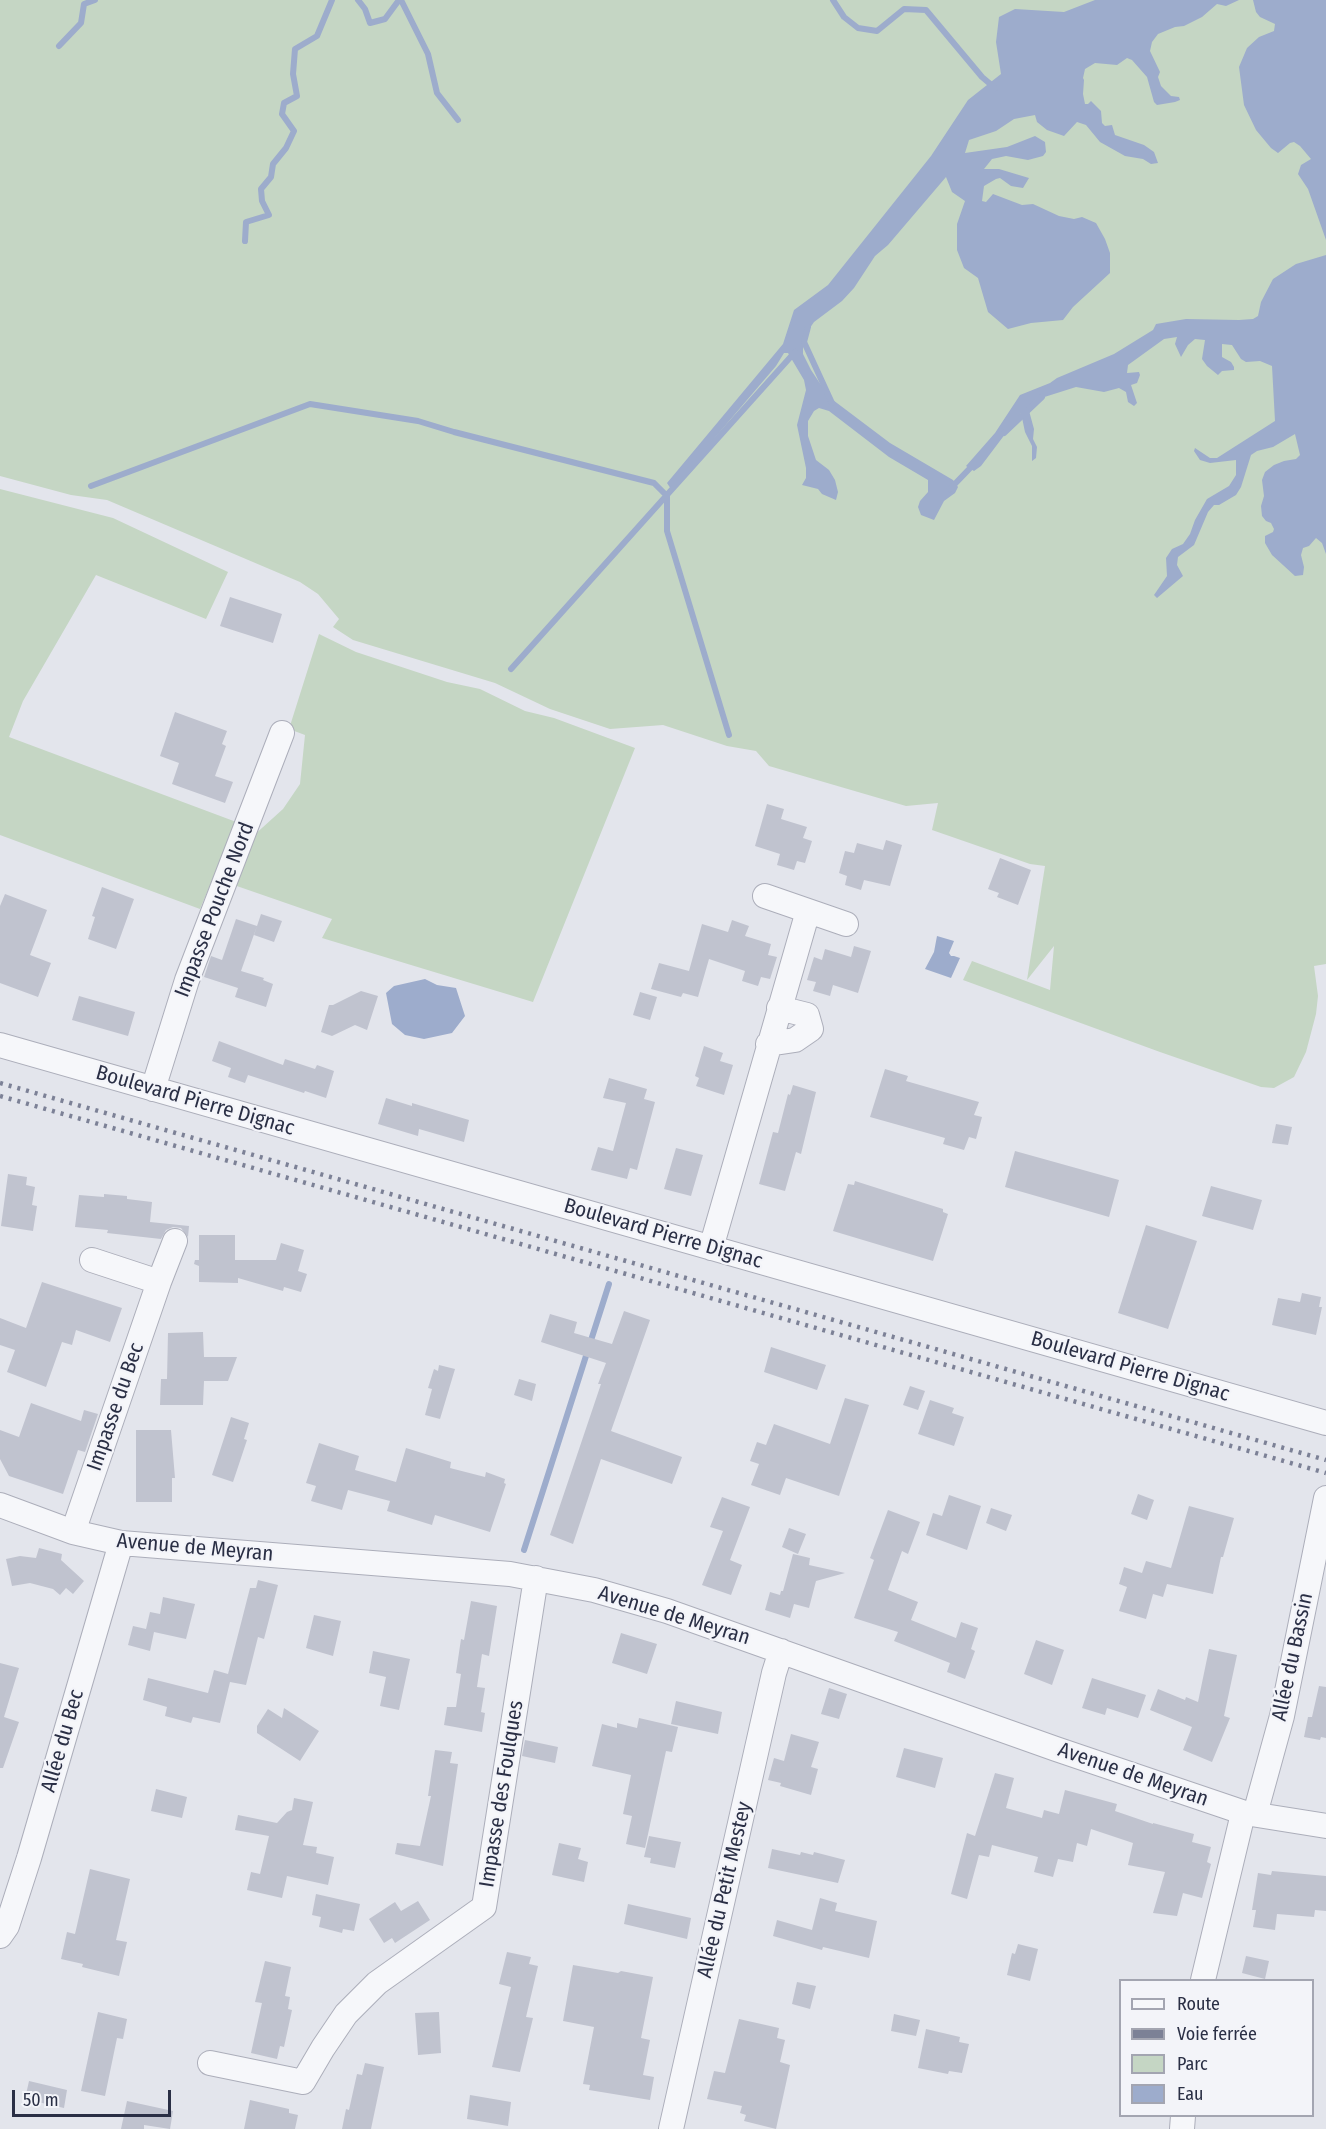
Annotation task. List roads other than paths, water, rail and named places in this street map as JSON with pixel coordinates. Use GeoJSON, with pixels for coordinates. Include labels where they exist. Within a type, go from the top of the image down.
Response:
{"type":"FeatureCollection","features":[{"type":"Feature","properties":{"kind":"street","name":"Impasse Pouche Nord"},"geometry":{"type":"LineString","coordinates":[[153,1089],[187,980],[282,733]]}},
{"type":"Feature","properties":{"kind":"street"},"geometry":{"type":"LineString","coordinates":[[765,896],[846,924]]}},
{"type":"Feature","properties":{"kind":"street"},"geometry":{"type":"LineString","coordinates":[[711,1248],[808,911]]}},
{"type":"Feature","properties":{"kind":"street"},"geometry":{"type":"LineString","coordinates":[[768,1044],[795,1040],[811,1029],[807,1015],[779,1008]]}},
{"type":"Feature","properties":{"kind":"street","name":"Boulevard Pierre Dignac"},"geometry":{"type":"LineString","coordinates":[[0,1046],[1326,1423]]}},
{"type":"Feature","properties":{"kind":"street","name":"Impasse du Bec"},"geometry":{"type":"LineString","coordinates":[[73,1532],[175,1241]]}},
{"type":"Feature","properties":{"kind":"street"},"geometry":{"type":"LineString","coordinates":[[92,1260],[159,1282]]}},
{"type":"Feature","properties":{"kind":"street","name":"Allée du Bassin"},"geometry":{"type":"LineString","coordinates":[[1203,1979],[1250,1814],[1282,1716],[1326,1498]]}},
{"type":"Feature","properties":{"kind":"street","name":"Avenue de Meyran"},"geometry":{"type":"LineString","coordinates":[[0,1505],[73,1532],[121,1543],[510,1574],[646,1604],[1250,1814],[1326,1826]]}},
{"type":"Feature","properties":{"kind":"street","name":"Allée du Bec"},"geometry":{"type":"LineString","coordinates":[[0,1936],[7,1926],[29,1858],[121,1543]]}},
{"type":"Feature","properties":{"kind":"street","name":"Impasse des Foulques"},"geometry":{"type":"LineString","coordinates":[[210,2063],[303,2082],[346,2014],[376,1983],[484,1907],[536,1578]]}},
{"type":"Feature","properties":{"kind":"street","name":"Allée du Petit Mestey"},"geometry":{"type":"LineString","coordinates":[[671,2129],[771,1685],[781,1651]]}},
{"type":"Feature","properties":{"kind":"water"},"geometry":{"type":"Polygon","coordinates":[[[1095,0],[1239,0],[1226,6],[1217,4],[1202,17],[1184,26],[1158,34],[1152,42],[1150,51],[1160,72],[1158,77],[1161,86],[1171,96],[1179,97],[1180,100],[1157,105],[1154,102],[1147,77],[1132,60],[1127,58],[1117,65],[1095,63],[1085,69],[1083,94],[1085,104],[1091,101],[1101,111],[1102,123],[1105,126],[1112,125],[1115,135],[1144,145],[1154,152],[1158,163],[1151,164],[1143,159],[1125,156],[1100,142],[1086,125],[1077,122],[1064,136],[1047,130],[1037,122],[1035,115],[1014,119],[996,131],[969,140],[965,153],[1007,147],[1035,136],[1045,142],[1046,152],[1043,156],[1028,160],[1006,156],[992,159],[984,169],[999,169],[1029,178],[1023,188],[1011,186],[1000,178],[996,179],[984,186],[982,201],[986,202],[993,194],[1022,205],[1033,204],[1059,216],[1074,219],[1082,217],[1096,223],[1110,253],[1110,273],[1073,307],[1063,320],[1031,323],[1008,329],[988,312],[978,278],[964,268],[957,250],[957,224],[965,201],[952,192],[946,177],[888,245],[875,256],[854,288],[842,301],[814,322],[803,338],[803,354],[829,397],[890,443],[953,480],[958,487],[955,493],[944,501],[934,520],[921,515],[918,507],[928,492],[928,480],[889,457],[829,411],[819,408],[814,411],[808,421],[808,436],[816,460],[829,470],[835,480],[838,492],[836,500],[822,494],[818,489],[802,485],[806,478],[806,468],[797,425],[806,390],[804,380],[788,353],[784,353],[776,366],[671,489],[667,483],[783,344],[794,310],[828,285],[931,156],[968,100],[1001,74],[996,42],[999,17],[1015,9],[1064,12],[1095,0]]]}},
{"type":"Feature","properties":{"kind":"water"},"geometry":{"type":"Polygon","coordinates":[[[1253,0],[1326,0],[1326,240],[1308,189],[1298,174],[1301,165],[1311,159],[1294,142],[1278,153],[1271,148],[1256,130],[1244,105],[1239,67],[1247,48],[1259,37],[1274,31],[1275,24],[1260,17],[1253,0]]]}},
{"type":"Feature","properties":{"kind":"water"},"geometry":{"type":"Polygon","coordinates":[[[1326,255],[1326,554],[1322,543],[1316,538],[1309,546],[1303,548],[1301,555],[1303,575],[1295,576],[1272,555],[1265,543],[1265,536],[1274,529],[1271,523],[1262,516],[1261,506],[1264,496],[1262,480],[1265,472],[1274,465],[1296,459],[1300,455],[1295,434],[1273,447],[1251,455],[1241,487],[1236,495],[1219,505],[1214,505],[1208,512],[1194,545],[1178,557],[1177,565],[1183,576],[1157,598],[1154,595],[1167,576],[1166,558],[1172,549],[1183,544],[1190,534],[1207,499],[1229,486],[1236,475],[1236,460],[1210,463],[1200,460],[1194,451],[1195,448],[1210,458],[1217,458],[1275,421],[1272,366],[1260,361],[1246,362],[1241,359],[1232,345],[1222,344],[1222,357],[1231,362],[1234,370],[1222,371],[1218,375],[1202,359],[1205,340],[1195,339],[1188,345],[1181,357],[1175,344],[1177,337],[1164,339],[1128,365],[1127,373],[1139,372],[1140,375],[1137,383],[1131,385],[1137,403],[1134,406],[1128,402],[1126,392],[1119,388],[1104,392],[1076,387],[1035,400],[1028,407],[1034,429],[1033,439],[1037,447],[1036,458],[1032,461],[1032,446],[1025,432],[1021,413],[981,466],[974,471],[966,466],[995,433],[1020,395],[1114,354],[1153,330],[1156,324],[1186,319],[1253,319],[1258,316],[1261,302],[1273,279],[1296,264],[1326,255]]]}},
{"type":"Feature","properties":{"kind":"water"},"geometry":{"type":"Polygon","coordinates":[[[937,936],[954,941],[949,953],[951,956],[960,958],[951,978],[925,969],[934,952],[937,936]]]}},
{"type":"Feature","properties":{"kind":"water"},"geometry":{"type":"Polygon","coordinates":[[[425,979],[437,985],[456,988],[465,1016],[452,1033],[424,1039],[405,1035],[392,1024],[386,993],[394,986],[425,979]]]}},
{"type":"Feature","properties":{"kind":"waterway"},"geometry":{"type":"LineString","coordinates":[[59,46],[81,23],[84,4],[95,0]]}},
{"type":"Feature","properties":{"kind":"waterway"},"geometry":{"type":"LineString","coordinates":[[245,241],[246,222],[269,215],[262,201],[261,189],[271,177],[273,164],[286,148],[294,131],[282,114],[284,103],[297,96],[293,74],[295,49],[317,36],[332,0]]}},
{"type":"Feature","properties":{"kind":"waterway"},"geometry":{"type":"LineString","coordinates":[[358,0],[365,9],[370,23],[385,19],[399,0]]}},
{"type":"Feature","properties":{"kind":"waterway"},"geometry":{"type":"LineString","coordinates":[[401,0],[428,54],[437,93],[458,120]]}},
{"type":"Feature","properties":{"kind":"waterway"},"geometry":{"type":"LineString","coordinates":[[833,0],[844,17],[858,28],[877,31],[904,9],[926,10],[982,77],[995,88]]}},
{"type":"Feature","properties":{"kind":"waterway"},"geometry":{"type":"LineString","coordinates":[[808,327],[804,342],[832,403]]}},
{"type":"Feature","properties":{"kind":"waterway"},"geometry":{"type":"LineString","coordinates":[[511,669],[795,352]]}},
{"type":"Feature","properties":{"kind":"waterway"},"geometry":{"type":"LineString","coordinates":[[1004,433],[1042,397]]}},
{"type":"Feature","properties":{"kind":"waterway"},"geometry":{"type":"LineString","coordinates":[[91,486],[310,404],[418,421],[654,483],[667,496],[667,531],[729,735]]}},
{"type":"Feature","properties":{"kind":"waterway"},"geometry":{"type":"LineString","coordinates":[[950,489],[974,464]]}},
{"type":"Feature","properties":{"kind":"waterway"},"geometry":{"type":"LineString","coordinates":[[524,1550],[609,1284]]}},
{"type":"Feature","properties":{"kind":"railway"},"geometry":{"type":"LineString","coordinates":[[0,1083],[1326,1460]]}},
{"type":"Feature","properties":{"kind":"railway"},"geometry":{"type":"LineString","coordinates":[[0,1096],[1326,1473]]}}]}
